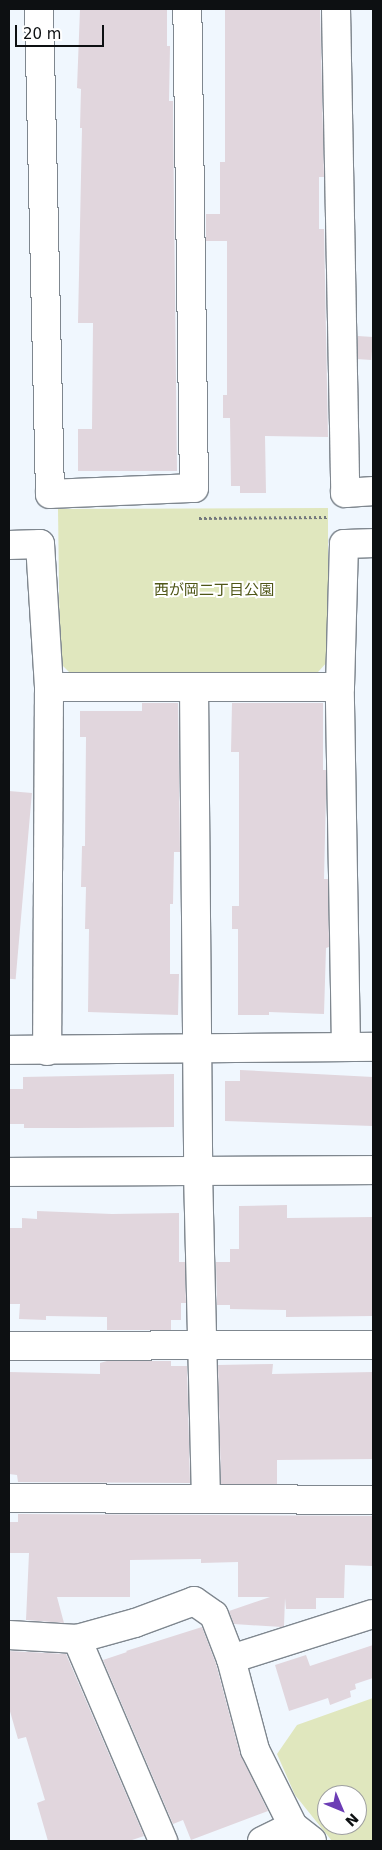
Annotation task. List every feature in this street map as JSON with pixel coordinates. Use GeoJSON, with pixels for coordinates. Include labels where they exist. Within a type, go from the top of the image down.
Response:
{"type":"FeatureCollection","features":[{"type":"Feature","properties":{"kind":"street"},"geometry":{"type":"LineString","coordinates":[[39,9],[50,494],[194,488],[187,9]]}},
{"type":"Feature","properties":{"kind":"street"},"geometry":{"type":"LineString","coordinates":[[336,9],[345,493],[373,491]]}},
{"type":"Feature","properties":{"kind":"street"},"geometry":{"type":"LineString","coordinates":[[346,1047],[340,687],[344,544],[373,543]]}},
{"type":"Feature","properties":{"kind":"street"},"geometry":{"type":"LineString","coordinates":[[9,545],[40,544],[49,687],[47,1050]]}},
{"type":"Feature","properties":{"kind":"street"},"geometry":{"type":"LineString","coordinates":[[49,687],[340,687]]}},
{"type":"Feature","properties":{"kind":"street"},"geometry":{"type":"LineString","coordinates":[[194,687],[198,1172],[206,1498]]}},
{"type":"Feature","properties":{"kind":"street"},"geometry":{"type":"LineString","coordinates":[[9,1050],[373,1047]]}},
{"type":"Feature","properties":{"kind":"street"},"geometry":{"type":"LineString","coordinates":[[9,1172],[373,1170]]}},
{"type":"Feature","properties":{"kind":"street"},"geometry":{"type":"LineString","coordinates":[[9,1346],[373,1345]]}},
{"type":"Feature","properties":{"kind":"street"},"geometry":{"type":"LineString","coordinates":[[9,1498],[373,1500]]}},
{"type":"Feature","properties":{"kind":"street"},"geometry":{"type":"LineString","coordinates":[[9,1635],[77,1639],[135,1623],[194,1601],[214,1615],[231,1659],[255,1750],[303,1834],[262,1841]]}},
{"type":"Feature","properties":{"kind":"street"},"geometry":{"type":"LineString","coordinates":[[231,1659],[373,1614]]}},
{"type":"Feature","properties":{"kind":"street"},"geometry":{"type":"LineString","coordinates":[[77,1639],[162,1841]]}},
{"type":"Feature","properties":{"kind":"green space","name":"西が岡二丁目公園"},"geometry":{"type":"Polygon","coordinates":[[[328,508],[328,661],[318,672],[71,674],[60,663],[58,509],[328,508]]]}},
{"type":"Feature","properties":{"kind":"green space"},"geometry":{"type":"Polygon","coordinates":[[[373,1698],[373,1841],[332,1841],[327,1835],[367,1835],[367,1785],[317,1785],[317,1822],[295,1795],[277,1754],[297,1725],[373,1698]]]}},
{"type":"Feature","properties":{"kind":"building"},"geometry":{"type":"Polygon","coordinates":[[[80,9],[167,9],[167,46],[170,46],[169,101],[173,101],[177,471],[78,471],[78,429],[92,429],[93,323],[78,323],[82,128],[80,128],[81,89],[77,88],[80,9]]]}},
{"type":"Feature","properties":{"kind":"building"},"geometry":{"type":"Polygon","coordinates":[[[225,9],[320,9],[324,177],[319,177],[319,229],[324,229],[328,437],[265,436],[266,493],[240,493],[240,486],[231,486],[230,418],[223,418],[223,395],[227,395],[227,241],[206,241],[206,214],[220,214],[220,162],[225,162],[225,9]]]}},
{"type":"Feature","properties":{"kind":"building"},"geometry":{"type":"Polygon","coordinates":[[[358,336],[373,337],[371,360],[356,359],[358,336]]]}},
{"type":"Feature","properties":{"kind":"building"},"geometry":{"type":"Polygon","coordinates":[[[142,703],[178,703],[180,852],[174,852],[173,904],[170,904],[170,974],[179,974],[178,1015],[88,1012],[89,929],[85,929],[86,887],[81,887],[82,846],[85,846],[86,737],[80,737],[80,711],[142,711],[142,703]]]}},
{"type":"Feature","properties":{"kind":"building"},"geometry":{"type":"Polygon","coordinates":[[[232,703],[323,703],[323,770],[326,770],[324,879],[328,879],[329,940],[329,947],[326,948],[324,1014],[269,1012],[269,1015],[238,1015],[238,929],[232,929],[232,906],[239,906],[239,752],[231,752],[232,703]]]}},
{"type":"Feature","properties":{"kind":"building"},"geometry":{"type":"Polygon","coordinates":[[[9,791],[32,793],[16,979],[9,979],[9,791]]]}},
{"type":"Feature","properties":{"kind":"building"},"geometry":{"type":"Polygon","coordinates":[[[240,1070],[373,1077],[373,1126],[225,1121],[225,1081],[240,1081],[240,1070]]]}},
{"type":"Feature","properties":{"kind":"building"},"geometry":{"type":"Polygon","coordinates":[[[174,1074],[174,1127],[24,1128],[24,1124],[9,1124],[9,1089],[23,1089],[23,1077],[174,1074]]]}},
{"type":"Feature","properties":{"kind":"building"},"geometry":{"type":"Polygon","coordinates":[[[287,1205],[287,1218],[373,1217],[373,1316],[286,1317],[286,1310],[230,1309],[230,1305],[217,1305],[216,1262],[230,1262],[230,1249],[239,1249],[239,1206],[287,1205]]]}},
{"type":"Feature","properties":{"kind":"building"},"geometry":{"type":"Polygon","coordinates":[[[37,1211],[112,1214],[179,1213],[179,1262],[185,1262],[186,1303],[181,1303],[181,1320],[171,1320],[171,1330],[107,1330],[107,1317],[46,1316],[46,1320],[19,1319],[20,1304],[9,1304],[9,1228],[22,1228],[22,1218],[37,1219],[37,1211]]]}},
{"type":"Feature","properties":{"kind":"building"},"geometry":{"type":"Polygon","coordinates":[[[107,1361],[171,1361],[171,1366],[187,1366],[190,1483],[18,1482],[17,1475],[9,1474],[9,1372],[100,1374],[100,1363],[107,1361]]]}},
{"type":"Feature","properties":{"kind":"building"},"geometry":{"type":"Polygon","coordinates":[[[273,1364],[272,1374],[373,1372],[373,1459],[277,1460],[277,1484],[221,1484],[218,1365],[273,1364]]]}},
{"type":"Feature","properties":{"kind":"building"},"geometry":{"type":"Polygon","coordinates":[[[18,1514],[373,1516],[373,1566],[345,1565],[344,1598],[316,1598],[316,1609],[286,1609],[285,1598],[284,1626],[282,1627],[234,1624],[229,1611],[270,1597],[238,1597],[238,1562],[201,1563],[201,1559],[130,1560],[130,1597],[57,1597],[64,1623],[26,1620],[29,1553],[9,1553],[9,1522],[18,1522],[18,1514]]]}},
{"type":"Feature","properties":{"kind":"building"},"geometry":{"type":"Polygon","coordinates":[[[202,1627],[216,1664],[240,1754],[268,1811],[191,1840],[183,1820],[173,1824],[103,1660],[202,1627]]]}},
{"type":"Feature","properties":{"kind":"building"},"geometry":{"type":"Polygon","coordinates":[[[373,1645],[373,1678],[355,1684],[356,1689],[350,1691],[351,1697],[330,1705],[328,1698],[289,1711],[275,1665],[306,1655],[310,1666],[373,1645]]]}},
{"type":"Feature","properties":{"kind":"building"},"geometry":{"type":"Polygon","coordinates":[[[9,1651],[66,1654],[144,1836],[129,1841],[48,1841],[37,1803],[45,1800],[26,1737],[18,1739],[9,1708],[9,1651]]]}}]}
